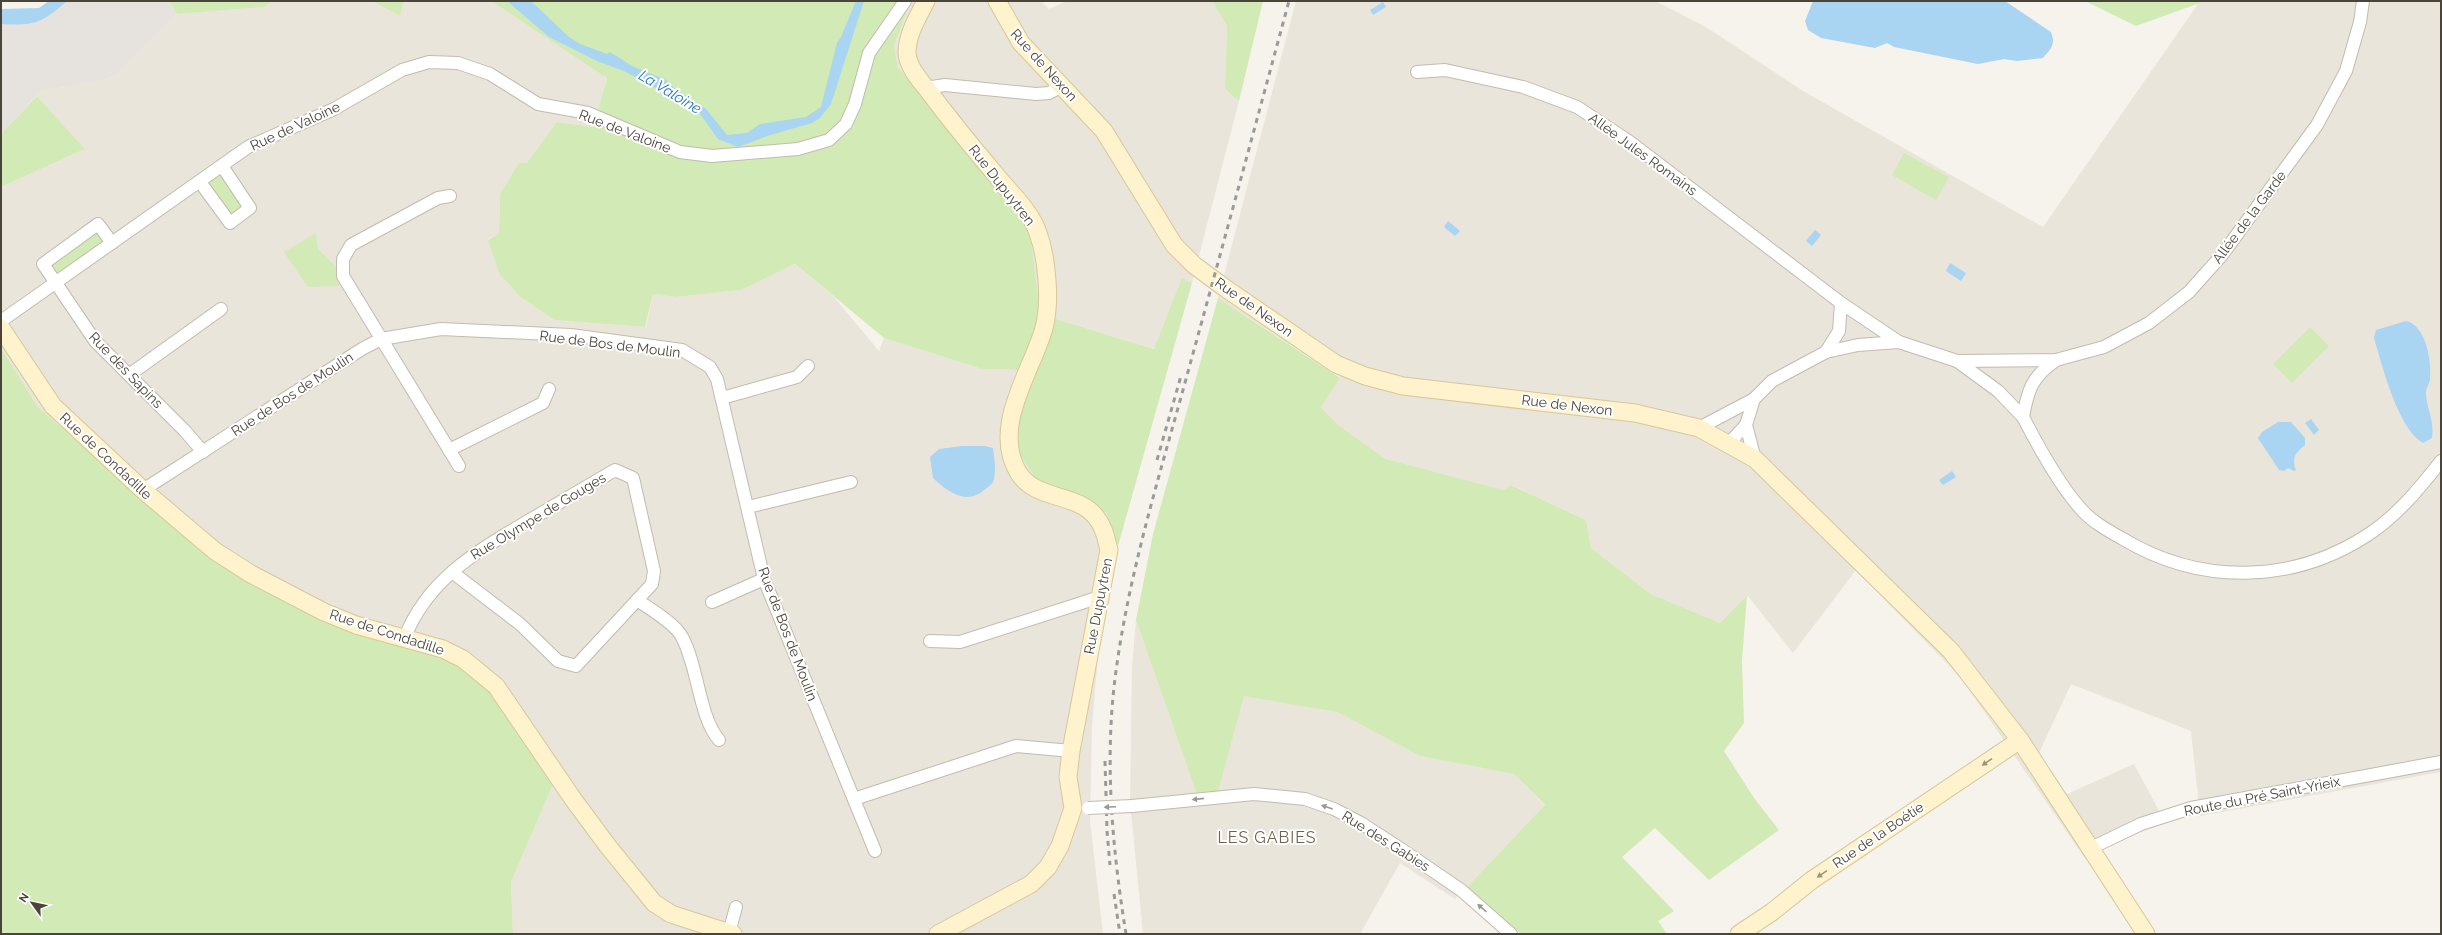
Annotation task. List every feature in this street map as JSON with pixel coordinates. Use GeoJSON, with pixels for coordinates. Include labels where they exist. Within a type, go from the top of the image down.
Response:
{"type":"FeatureCollection","features":[{"type":"Feature","properties":{"kind":"street","name":"Rue de Valoine"},"geometry":{"type":"LineString","coordinates":[[1,321],[248,147],[334,109],[402,70],[429,62],[458,63],[490,74],[538,104],[588,113],[680,152],[712,156],[798,149],[829,140],[846,124],[855,104],[869,53],[905,1]]}},
{"type":"Feature","properties":{"kind":"street","name":"Rue Dupuytren"},"geometry":{"type":"LineString","coordinates":[[926,1],[908,40],[907,54],[911,67],[959,132],[1029,215],[1038,233],[1045,266],[1047,306],[1044,327],[1016,399],[1011,422],[1010,449],[1018,472],[1028,485],[1042,492],[1077,504],[1095,516],[1104,529],[1109,550],[1068,777],[1081,808]]}},
{"type":"Feature","properties":{"kind":"street","name":"Rue de Nexon"},"geometry":{"type":"LineString","coordinates":[[997,1],[1021,43],[1104,131],[1174,245],[1194,265],[1225,288],[1336,364],[1365,376],[1403,386],[1635,413],[1668,419],[1699,428],[1729,443],[1755,459],[1951,651],[2020,740],[2146,934]]}},
{"type":"Feature","properties":{"kind":"street","name":"Allée de la Garde"},"geometry":{"type":"LineString","coordinates":[[1699,428],[1754,399],[1772,380],[1826,352],[1858,345],[1899,342],[1957,361],[2056,360],[2104,347],[2149,323],[2189,292],[2222,255],[2317,125],[2346,71],[2360,22],[2363,1]]}},
{"type":"Feature","properties":{"kind":"street","name":"Allée Jules Romains"},"geometry":{"type":"LineString","coordinates":[[1416,72],[1445,70],[1523,87],[1577,107],[1630,142],[1841,303],[1899,342]]}},
{"type":"Feature","properties":{"kind":"street"},"geometry":{"type":"LineString","coordinates":[[926,88],[945,85],[1036,94],[1049,93],[1062,86]]}},
{"type":"Feature","properties":{"kind":"street"},"geometry":{"type":"LineString","coordinates":[[200,182],[230,223],[250,208],[222,166]]}},
{"type":"Feature","properties":{"kind":"street"},"geometry":{"type":"LineString","coordinates":[[450,196],[438,198],[351,245],[343,259],[343,276],[459,466]]}},
{"type":"Feature","properties":{"kind":"street"},"geometry":{"type":"LineString","coordinates":[[55,284],[43,264],[98,224],[112,243]]}},
{"type":"Feature","properties":{"kind":"street","name":"Rue des Sapins"},"geometry":{"type":"LineString","coordinates":[[55,284],[95,341],[185,431],[202,452]]}},
{"type":"Feature","properties":{"kind":"street"},"geometry":{"type":"LineString","coordinates":[[1826,352],[1839,331],[1841,303]]}},
{"type":"Feature","properties":{"kind":"street"},"geometry":{"type":"LineString","coordinates":[[129,375],[221,309]]}},
{"type":"Feature","properties":{"kind":"street","name":"Rue de Condadille"},"geometry":{"type":"LineString","coordinates":[[1,328],[54,406],[143,490],[203,542],[252,574],[324,612],[356,625],[443,648],[463,659],[496,686],[577,805],[654,903],[671,914],[726,933]]}},
{"type":"Feature","properties":{"kind":"street","name":"Rue de Bos de Moulin"},"geometry":{"type":"LineString","coordinates":[[143,490],[362,349],[381,339],[441,329],[571,336],[682,350],[710,367],[717,379],[764,579],[875,851]]}},
{"type":"Feature","properties":{"kind":"street","name":"Allée de la Garde"},"geometry":{"type":"LineString","coordinates":[[2023,418],[2028,391],[2040,371],[2056,360]]}},
{"type":"Feature","properties":{"kind":"street","name":"Allée de la Garde"},"geometry":{"type":"LineString","coordinates":[[1957,361],[1998,392],[2023,418],[2040,450],[2082,510],[2103,527],[2140,549],[2176,564],[2224,574],[2265,572],[2308,564],[2367,536],[2396,513],[2441,461]]}},
{"type":"Feature","properties":{"kind":"street"},"geometry":{"type":"LineString","coordinates":[[722,398],[798,377],[808,366]]}},
{"type":"Feature","properties":{"kind":"street"},"geometry":{"type":"LineString","coordinates":[[449,450],[543,403],[549,389]]}},
{"type":"Feature","properties":{"kind":"street","name":"Allée de la Garde"},"geometry":{"type":"LineString","coordinates":[[1729,443],[1746,425],[1754,399]]}},
{"type":"Feature","properties":{"kind":"street"},"geometry":{"type":"LineString","coordinates":[[1746,425],[1755,459]]}},
{"type":"Feature","properties":{"kind":"street","name":"Rue Olympe de Gouges"},"geometry":{"type":"LineString","coordinates":[[404,637],[412,617],[443,579],[472,554],[615,470],[633,478],[654,571],[652,584],[576,666],[558,661],[520,624],[452,572]]}},
{"type":"Feature","properties":{"kind":"street"},"geometry":{"type":"LineString","coordinates":[[748,507],[852,482]]}},
{"type":"Feature","properties":{"kind":"street"},"geometry":{"type":"LineString","coordinates":[[712,602],[764,579]]}},
{"type":"Feature","properties":{"kind":"street"},"geometry":{"type":"LineString","coordinates":[[930,641],[960,642],[1100,597]]}},
{"type":"Feature","properties":{"kind":"street"},"geometry":{"type":"LineString","coordinates":[[637,600],[656,613],[682,635],[712,731],[719,740]]}},
{"type":"Feature","properties":{"kind":"street","name":"Rue de la Boétie"},"geometry":{"type":"LineString","coordinates":[[1739,934],[1772,912],[1812,880],[2020,740]]}},
{"type":"Feature","properties":{"kind":"street"},"geometry":{"type":"LineString","coordinates":[[854,799],[1016,746],[1072,751]]}},
{"type":"Feature","properties":{"kind":"street","name":"Route du Pré Saint-Yrieix"},"geometry":{"type":"LineString","coordinates":[[2090,849],[2141,824],[2191,808],[2441,762]]}},
{"type":"Feature","properties":{"kind":"street","name":"Rue des Gabies"},"geometry":{"type":"LineString","coordinates":[[1081,808],[1132,806],[1254,794],[1305,799],[1334,809],[1361,823],[1401,849],[1461,890],[1511,934]]}},
{"type":"Feature","properties":{"kind":"street"},"geometry":{"type":"LineString","coordinates":[[938,934],[1031,884],[1048,867],[1081,808]]}},
{"type":"Feature","properties":{"kind":"street"},"geometry":{"type":"LineString","coordinates":[[726,933],[736,908]]}},
{"type":"Feature","properties":{"kind":"shaded area"},"geometry":{"type":"Polygon","coordinates":[[[61,1],[169,1],[177,14],[116,75],[100,81],[41,91],[1,134],[1,19],[25,21],[61,1]]]}},
{"type":"Feature","properties":{"kind":"shaded area"},"geometry":{"type":"Polygon","coordinates":[[[272,1],[372,1],[400,16],[404,1],[491,1],[607,77],[593,127],[557,122],[527,164],[500,194],[499,233],[488,239],[499,273],[519,296],[554,320],[646,327],[653,294],[676,297],[741,290],[795,264],[834,297],[879,351],[884,338],[982,369],[1018,370],[1019,453],[1038,482],[1056,486],[1107,513],[1118,546],[1099,643],[1092,726],[1090,820],[1103,934],[513,934],[511,882],[554,782],[298,605],[205,554],[37,406],[1,348],[1,187],[85,149],[37,96],[41,91],[100,81],[116,75],[177,14],[263,7],[272,1]]]}},
{"type":"Feature","properties":{"kind":"shaded area"},"geometry":{"type":"Polygon","coordinates":[[[911,1],[1041,1],[1049,9],[1067,1],[1212,1],[1227,26],[1225,89],[1239,101],[1192,283],[1182,279],[1155,349],[1040,314],[898,68],[894,46],[911,1]]]}},
{"type":"Feature","properties":{"kind":"shaded area"},"geometry":{"type":"Polygon","coordinates":[[[1296,1],[1655,1],[1706,27],[1803,91],[2043,227],[2200,1],[2441,1],[2441,772],[2200,816],[2191,731],[2071,684],[2039,753],[2067,794],[2134,764],[2165,822],[2084,857],[1961,678],[1856,570],[1793,653],[1747,595],[1720,623],[1651,594],[1591,548],[1586,520],[1512,485],[1504,490],[1386,459],[1338,425],[1321,407],[1340,377],[1218,298],[1296,1]]]}},
{"type":"Feature","properties":{"kind":"shaded area"},"geometry":{"type":"Polygon","coordinates":[[[1136,620],[1196,792],[1218,791],[1244,695],[1337,712],[1420,756],[1514,774],[1545,806],[1455,899],[1400,863],[1360,934],[1143,934],[1130,802],[1132,667],[1136,620]]]}},
{"type":"Feature","properties":{"kind":"green space"},"geometry":{"type":"Polygon","coordinates":[[[169,1],[272,1],[264,7],[177,14],[169,1]]]}},
{"type":"Feature","properties":{"kind":"green space"},"geometry":{"type":"Polygon","coordinates":[[[372,1],[404,1],[400,16],[372,1]]]}},
{"type":"Feature","properties":{"kind":"green space"},"geometry":{"type":"Polygon","coordinates":[[[491,1],[911,1],[894,46],[898,68],[1029,225],[1040,314],[1154,349],[1182,278],[1192,283],[1118,546],[1107,513],[1056,486],[1038,482],[1019,453],[1018,370],[982,369],[884,338],[795,264],[741,290],[676,297],[653,294],[645,327],[554,320],[519,296],[499,273],[488,240],[499,233],[500,194],[519,163],[527,163],[557,122],[593,127],[607,78],[491,1]]]}},
{"type":"Feature","properties":{"kind":"green space"},"geometry":{"type":"Polygon","coordinates":[[[1212,1],[1263,1],[1239,101],[1225,89],[1227,26],[1212,1]]]}},
{"type":"Feature","properties":{"kind":"green space"},"geometry":{"type":"Polygon","coordinates":[[[2085,1],[2200,1],[2200,3],[2136,26],[2085,1]]]}},
{"type":"Feature","properties":{"kind":"green space"},"geometry":{"type":"Polygon","coordinates":[[[37,96],[85,149],[1,187],[1,134],[37,96]]]}},
{"type":"Feature","properties":{"kind":"green space"},"geometry":{"type":"Polygon","coordinates":[[[1904,153],[1949,177],[1936,200],[1892,175],[1904,153]]]}},
{"type":"Feature","properties":{"kind":"green space"},"geometry":{"type":"Polygon","coordinates":[[[221,175],[244,207],[231,216],[209,183],[221,175]]]}},
{"type":"Feature","properties":{"kind":"green space"},"geometry":{"type":"Polygon","coordinates":[[[97,231],[104,241],[58,273],[51,263],[97,231]]]}},
{"type":"Feature","properties":{"kind":"green space"},"geometry":{"type":"Polygon","coordinates":[[[316,233],[318,249],[336,267],[339,286],[308,287],[284,252],[316,233]]]}},
{"type":"Feature","properties":{"kind":"green space"},"geometry":{"type":"Polygon","coordinates":[[[1218,298],[1340,378],[1321,407],[1338,425],[1386,459],[1504,490],[1511,485],[1586,520],[1591,548],[1651,594],[1720,623],[1747,595],[1742,661],[1744,723],[1724,751],[1754,798],[1779,830],[1709,880],[1655,828],[1622,857],[1674,911],[1658,921],[1667,934],[1521,934],[1467,887],[1545,805],[1514,774],[1420,756],[1337,712],[1244,696],[1218,792],[1196,792],[1136,620],[1153,534],[1218,298]]]}},
{"type":"Feature","properties":{"kind":"green space"},"geometry":{"type":"Polygon","coordinates":[[[2310,327],[2329,346],[2292,383],[2273,364],[2310,327]]]}},
{"type":"Feature","properties":{"kind":"green space"},"geometry":{"type":"Polygon","coordinates":[[[1,348],[37,406],[205,554],[298,605],[443,654],[489,685],[554,782],[511,882],[513,934],[1,934],[1,348]]]}},
{"type":"Feature","properties":{"kind":"water"},"geometry":{"type":"Polygon","coordinates":[[[49,1],[67,1],[51,14],[37,22],[1,24],[1,9],[39,8],[49,1]]]}},
{"type":"Feature","properties":{"kind":"water","name":"La Valoine"},"geometry":{"type":"Polygon","coordinates":[[[507,1],[531,1],[569,37],[580,44],[607,54],[610,52],[632,66],[666,80],[674,88],[706,109],[727,135],[747,133],[760,124],[806,117],[821,107],[837,43],[856,1],[864,1],[831,104],[820,118],[812,123],[767,136],[738,147],[718,139],[698,111],[624,71],[597,61],[549,37],[507,1]]]}},
{"type":"Feature","properties":{"kind":"water"},"geometry":{"type":"Polygon","coordinates":[[[1813,1],[2005,1],[2051,32],[2053,43],[2043,58],[2017,61],[2004,59],[1978,64],[1894,47],[1887,43],[1875,48],[1821,38],[1808,30],[1805,21],[1813,1]]]}},
{"type":"Feature","properties":{"kind":"water"},"geometry":{"type":"Polygon","coordinates":[[[1383,2],[1386,7],[1373,15],[1370,10],[1383,2]]]}},
{"type":"Feature","properties":{"kind":"water"},"geometry":{"type":"Polygon","coordinates":[[[1448,221],[1460,231],[1455,236],[1444,227],[1448,221]]]}},
{"type":"Feature","properties":{"kind":"water"},"geometry":{"type":"Polygon","coordinates":[[[1815,230],[1821,235],[1812,246],[1806,241],[1815,230]]]}},
{"type":"Feature","properties":{"kind":"water"},"geometry":{"type":"Polygon","coordinates":[[[1950,263],[1966,273],[1961,281],[1946,271],[1950,263]]]}},
{"type":"Feature","properties":{"kind":"water"},"geometry":{"type":"Polygon","coordinates":[[[2406,321],[2413,324],[2418,329],[2423,337],[2429,354],[2430,380],[2426,389],[2426,398],[2433,432],[2432,438],[2423,443],[2414,436],[2399,411],[2386,379],[2374,338],[2376,330],[2406,321]]]}},
{"type":"Feature","properties":{"kind":"water"},"geometry":{"type":"Polygon","coordinates":[[[2311,419],[2319,430],[2314,435],[2305,423],[2311,419]]]}},
{"type":"Feature","properties":{"kind":"water"},"geometry":{"type":"Polygon","coordinates":[[[2278,422],[2291,422],[2305,438],[2305,445],[2299,450],[2294,459],[2296,470],[2294,471],[2288,468],[2284,471],[2279,470],[2258,438],[2262,432],[2278,422]]]}},
{"type":"Feature","properties":{"kind":"water"},"geometry":{"type":"Polygon","coordinates":[[[962,446],[985,446],[993,448],[995,469],[993,482],[977,495],[970,497],[964,497],[951,492],[933,478],[930,457],[939,449],[962,446]]]}},
{"type":"Feature","properties":{"kind":"water"},"geometry":{"type":"Polygon","coordinates":[[[1952,471],[1956,477],[1943,485],[1939,480],[1952,471]]]}},
{"type":"Feature","properties":{"kind":"railway"},"geometry":{"type":"LineString","coordinates":[[1126,934],[1117,868],[1111,802],[1110,770],[1112,704],[1122,632],[1138,556],[1148,518],[1289,1]]}},
{"type":"Feature","properties":{"kind":"railway"},"geometry":{"type":"LineString","coordinates":[[1157,460],[1181,376]]}},
{"type":"Feature","properties":{"kind":"railway"},"geometry":{"type":"LineString","coordinates":[[1105,761],[1107,831],[1110,865]]}},
{"type":"Feature","properties":{"kind":"railway"},"geometry":{"type":"LineString","coordinates":[[1114,894],[1120,934]]}},
{"type":"Feature","properties":{"kind":"district","name":"LES GABIES"},"geometry":{"type":"Point","coordinates":[1267,837]}}]}
